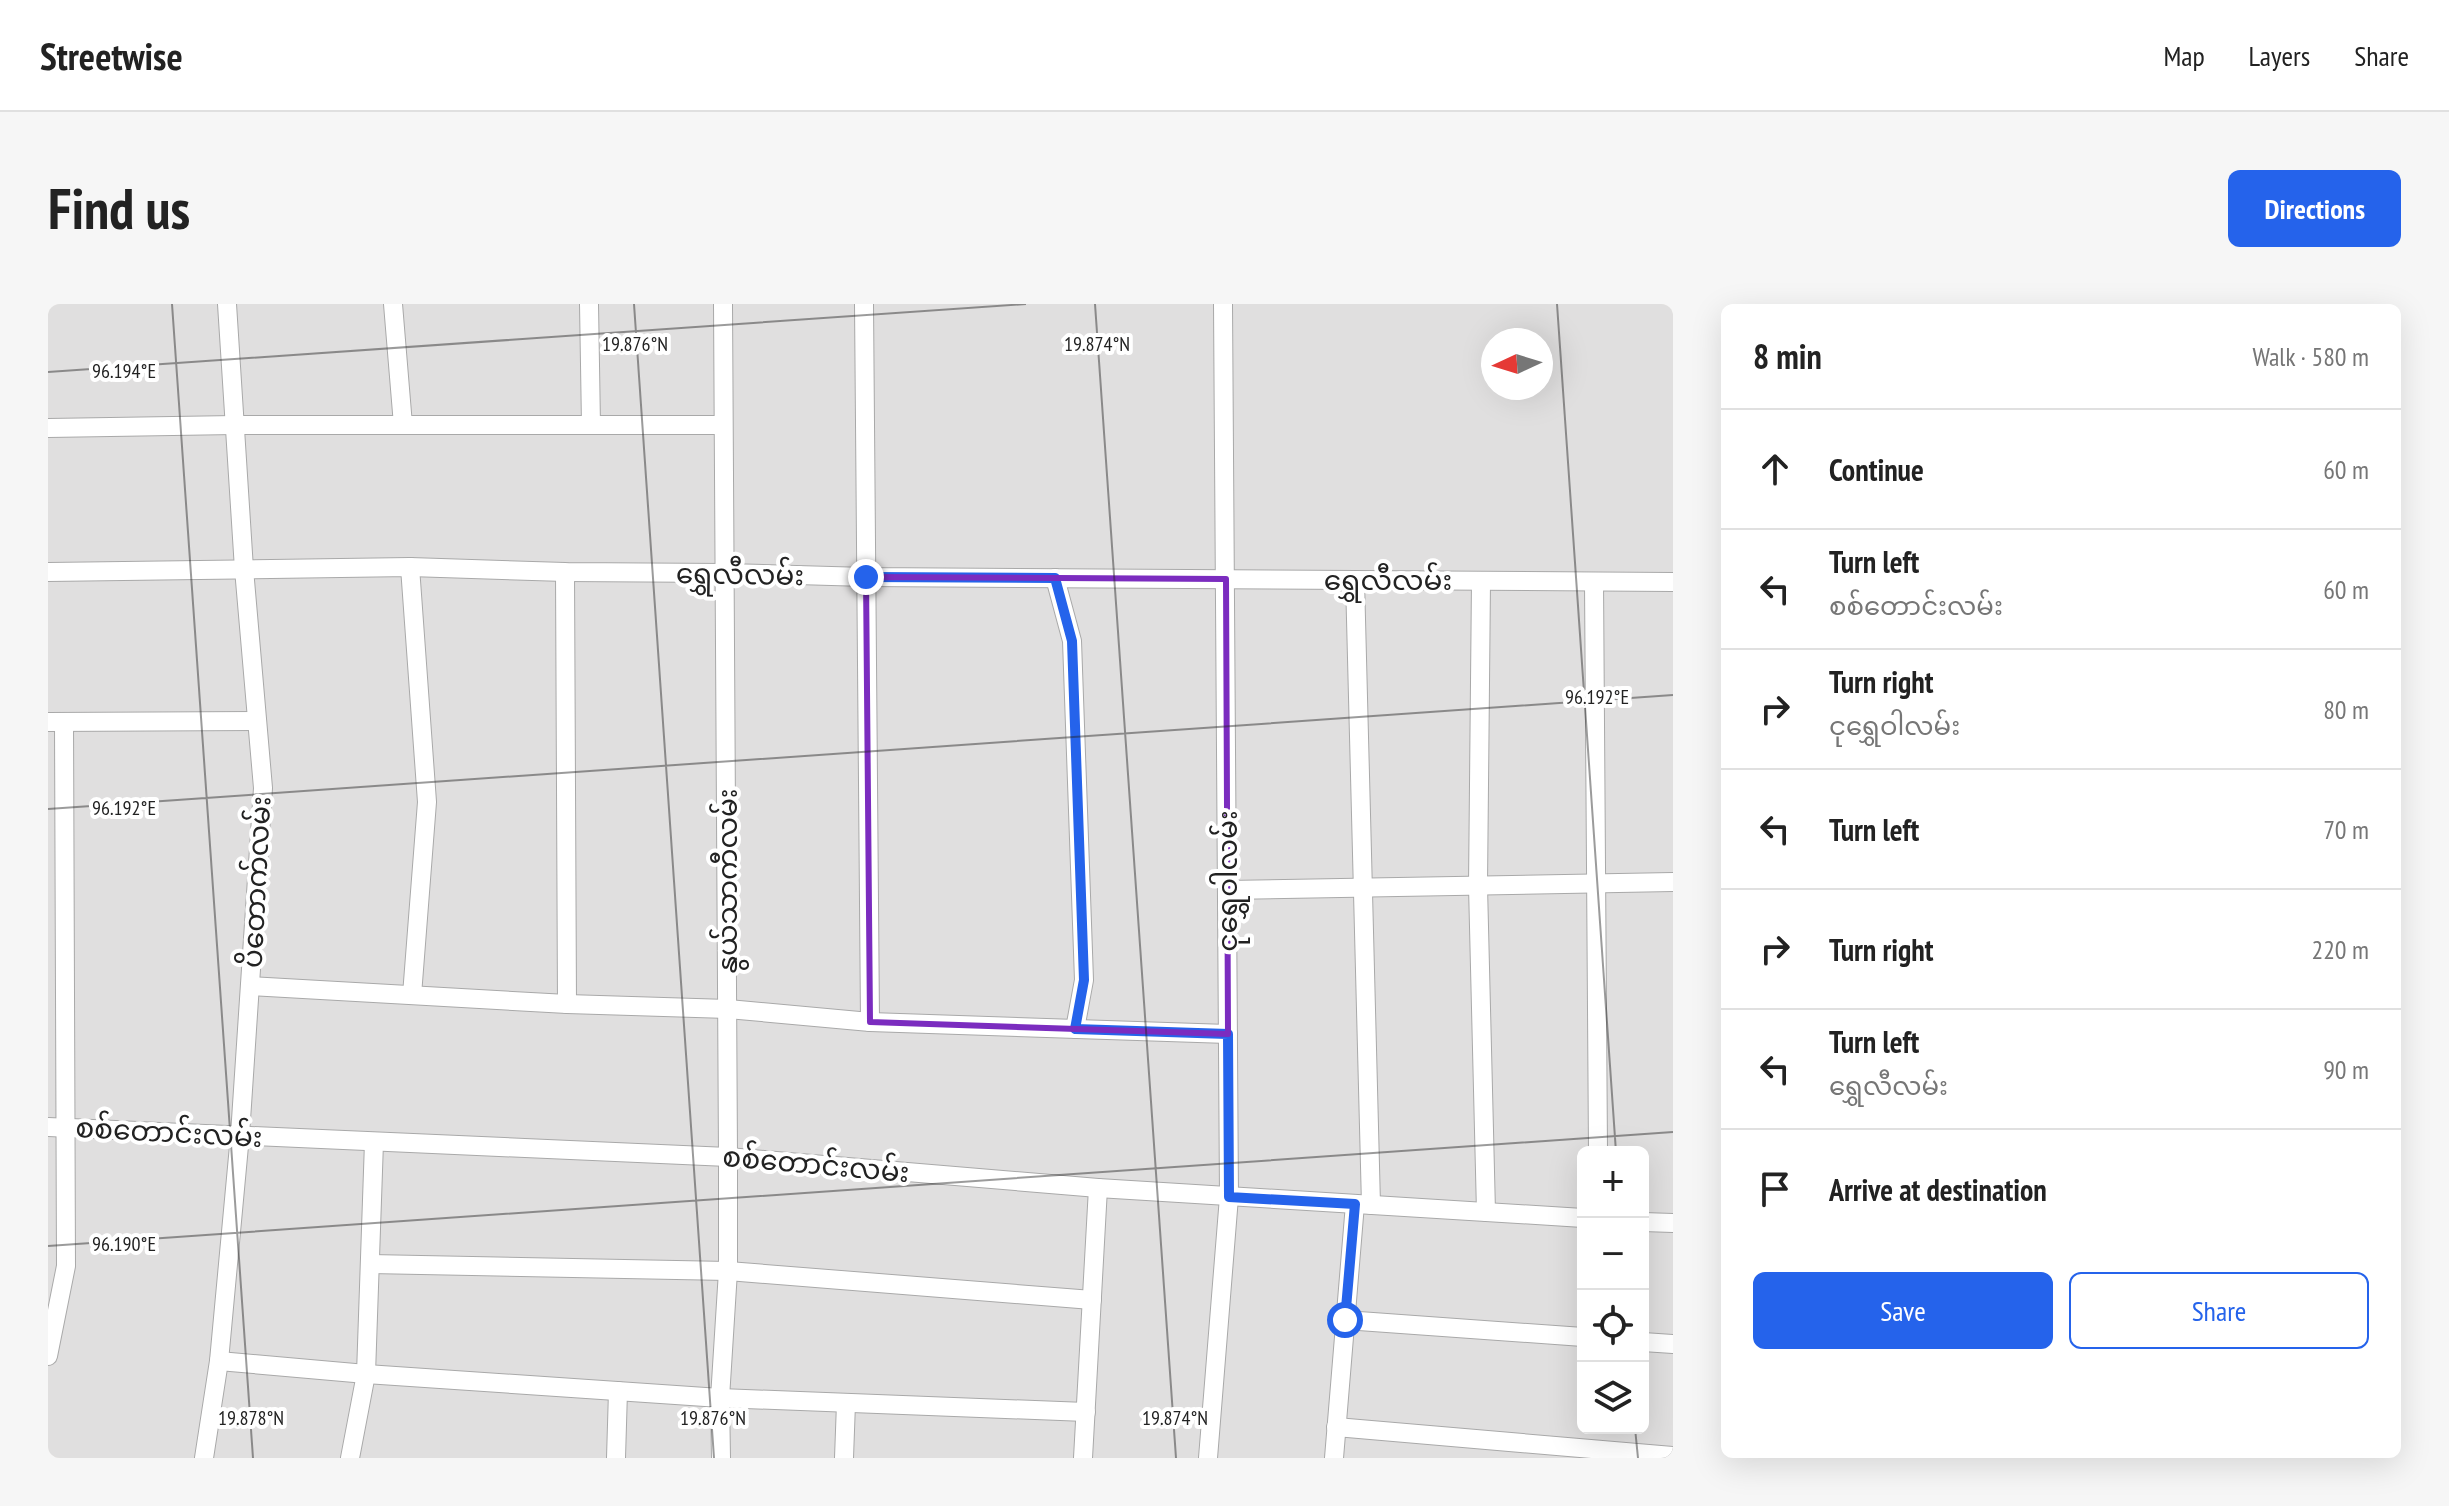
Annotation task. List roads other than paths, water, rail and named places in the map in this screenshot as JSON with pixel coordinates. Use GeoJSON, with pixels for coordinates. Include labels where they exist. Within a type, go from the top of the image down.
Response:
{"type":"FeatureCollection","features":[{"type":"Feature","properties":{"kind":"street","name":"ပိတောက်လမ်း"},"geometry":{"type":"LineString","coordinates":[[204,1458],[219,1361],[240,1135],[263,788],[244,569],[227,304]]}},
{"type":"Feature","properties":{"kind":"street"},"geometry":{"type":"LineString","coordinates":[[393,304],[403,425]]}},
{"type":"Feature","properties":{"kind":"street"},"geometry":{"type":"LineString","coordinates":[[589,304],[591,425]]}},
{"type":"Feature","properties":{"kind":"street","name":"နွယ်သာကီလမ်း"},"geometry":{"type":"LineString","coordinates":[[721,1458],[720,1398],[728,1271],[723,304]]}},
{"type":"Feature","properties":{"kind":"street"},"geometry":{"type":"LineString","coordinates":[[864,304],[870,1022]]}},
{"type":"Feature","properties":{"kind":"street","name":"ငုရွှေဝါလမ်း"},"geometry":{"type":"LineString","coordinates":[[1208,1458],[1229,1197],[1223,304]]}},
{"type":"Feature","properties":{"kind":"street"},"geometry":{"type":"LineString","coordinates":[[48,428],[722,425]]}},
{"type":"Feature","properties":{"kind":"street"},"geometry":{"type":"LineString","coordinates":[[410,567],[427,802],[412,995]]}},
{"type":"Feature","properties":{"kind":"street","name":"ရွှေလီလမ်း"},"geometry":{"type":"LineString","coordinates":[[48,572],[410,567],[866,577],[1673,582]]}},
{"type":"Feature","properties":{"kind":"street"},"geometry":{"type":"LineString","coordinates":[[565,572],[567,1004]]}},
{"type":"Feature","properties":{"kind":"street"},"geometry":{"type":"LineString","coordinates":[[1055,578],[1072,641],[1084,980],[1075,1029]]}},
{"type":"Feature","properties":{"kind":"street"},"geometry":{"type":"LineString","coordinates":[[1334,1458],[1345,1320],[1363,1205],[1355,580]]}},
{"type":"Feature","properties":{"kind":"street"},"geometry":{"type":"LineString","coordinates":[[1481,581],[1478,886],[1486,1212]]}},
{"type":"Feature","properties":{"kind":"street"},"geometry":{"type":"LineString","coordinates":[[1594,582],[1598,1146]]}},
{"type":"Feature","properties":{"kind":"street"},"geometry":{"type":"LineString","coordinates":[[48,1356],[66,1266],[57,1127],[56,722],[257,721]]}},
{"type":"Feature","properties":{"kind":"street"},"geometry":{"type":"LineString","coordinates":[[1227,890],[1673,882]]}},
{"type":"Feature","properties":{"kind":"street"},"geometry":{"type":"LineString","coordinates":[[250,986],[567,1004],[728,1009],[870,1022],[1228,1034]]}},
{"type":"Feature","properties":{"kind":"street","name":"စစ်တောင်းလမ်း"},"geometry":{"type":"LineString","coordinates":[[57,1127],[728,1157],[1098,1188],[1577,1218]]}},
{"type":"Feature","properties":{"kind":"street"},"geometry":{"type":"LineString","coordinates":[[350,1458],[366,1374],[374,1142]]}},
{"type":"Feature","properties":{"kind":"street"},"geometry":{"type":"LineString","coordinates":[[1083,1458],[1098,1188]]}},
{"type":"Feature","properties":{"kind":"street"},"geometry":{"type":"LineString","coordinates":[[1649,1222],[1673,1223]]}},
{"type":"Feature","properties":{"kind":"street"},"geometry":{"type":"LineString","coordinates":[[370,1264],[728,1271],[1092,1300]]}},
{"type":"Feature","properties":{"kind":"street"},"geometry":{"type":"LineString","coordinates":[[1345,1320],[1577,1337]]}},
{"type":"Feature","properties":{"kind":"street"},"geometry":{"type":"LineString","coordinates":[[1649,1342],[1673,1344]]}},
{"type":"Feature","properties":{"kind":"street"},"geometry":{"type":"LineString","coordinates":[[219,1361],[720,1398],[1086,1412]]}},
{"type":"Feature","properties":{"kind":"street"},"geometry":{"type":"LineString","coordinates":[[616,1458],[618,1391]]}},
{"type":"Feature","properties":{"kind":"street"},"geometry":{"type":"LineString","coordinates":[[844,1458],[846,1403]]}},
{"type":"Feature","properties":{"kind":"street"},"geometry":{"type":"LineString","coordinates":[[1336,1427],[1673,1456]]}}]}
